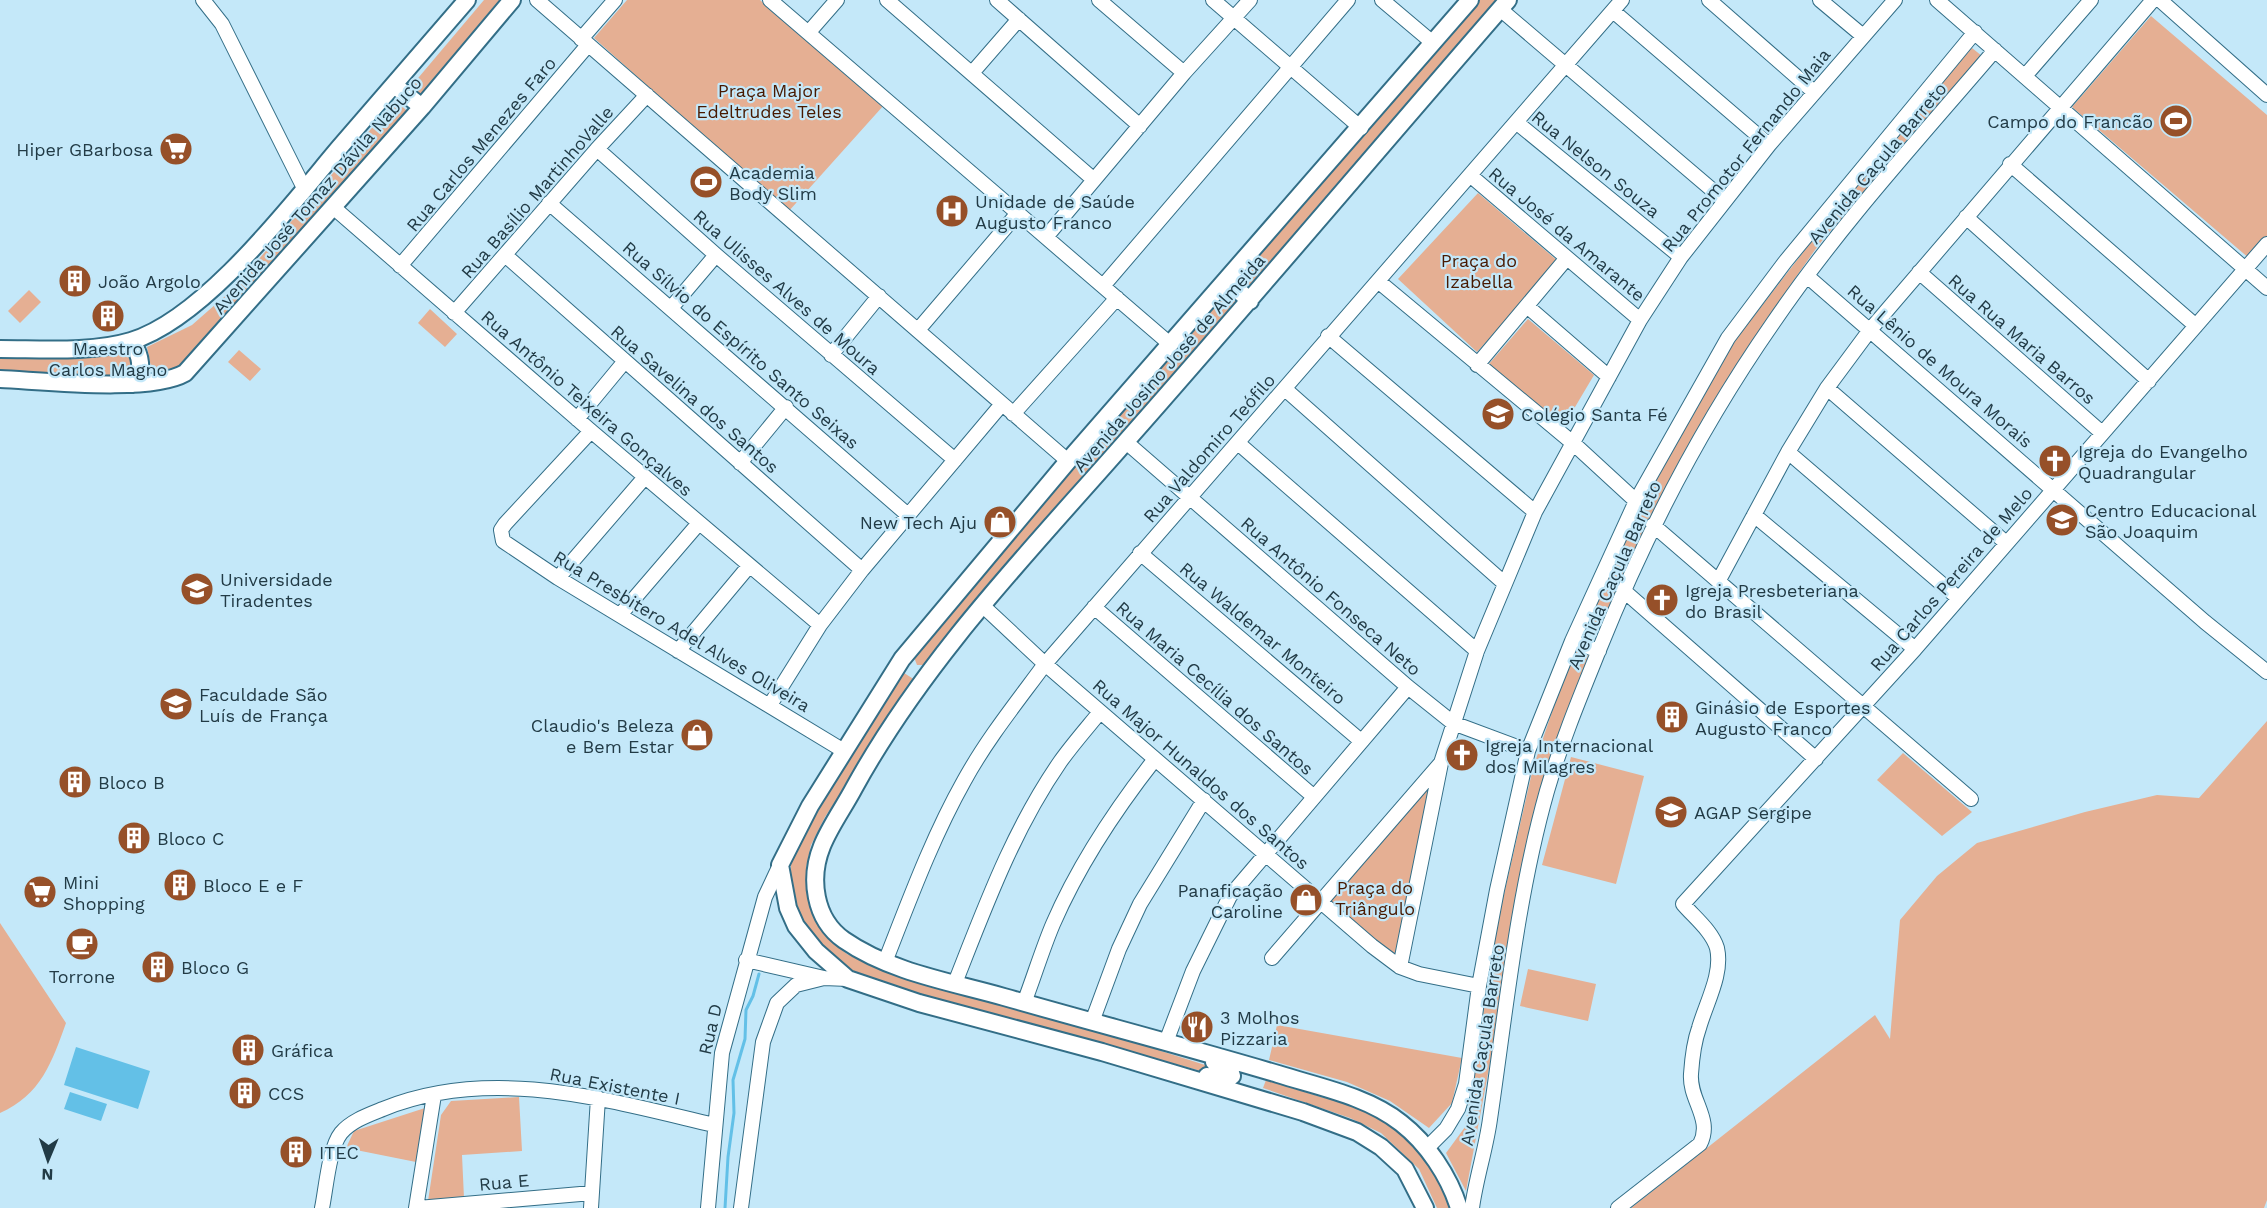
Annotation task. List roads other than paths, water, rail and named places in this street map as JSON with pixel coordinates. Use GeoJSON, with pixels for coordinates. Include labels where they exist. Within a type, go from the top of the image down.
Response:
{"type":"FeatureCollection","features":[{"type":"Feature","properties":{"kind":"main road","name":"Avenida José Tomaz Dávila Nabuco"},"geometry":{"type":"LineString","coordinates":[[132,341],[210,292],[305,190],[467,0]]}},
{"type":"Feature","properties":{"kind":"main road","name":"Avenida José Tomaz Dávila Nabuco"},"geometry":{"type":"LineString","coordinates":[[0,379],[133,384],[166,381],[185,373],[422,107],[512,0]]}},
{"type":"Feature","properties":{"kind":"main road","name":"Avenida Josino José de Almeida"},"geometry":{"type":"LineString","coordinates":[[780,865],[810,806],[902,659],[1068,461],[1361,128],[1470,0]]}},
{"type":"Feature","properties":{"kind":"main road","name":"Avenida Josino José de Almeida"},"geometry":{"type":"LineString","coordinates":[[1166,1042],[955,983],[885,962],[859,950],[836,934],[823,915],[815,893],[815,869],[822,846],[870,758],[926,675],[982,604],[1250,301],[1504,5]]}},
{"type":"Feature","properties":{"kind":"main road"},"geometry":{"type":"LineString","coordinates":[[394,85],[422,107]]}},
{"type":"Feature","properties":{"kind":"main road"},"geometry":{"type":"LineString","coordinates":[[1227,280],[1250,301]]}},
{"type":"Feature","properties":{"kind":"main road"},"geometry":{"type":"LineString","coordinates":[[0,349],[92,346],[132,341],[141,364],[141,372],[133,384]]}},
{"type":"Feature","properties":{"kind":"main road"},"geometry":{"type":"LineString","coordinates":[[902,659],[926,675]]}},
{"type":"Feature","properties":{"kind":"main road"},"geometry":{"type":"LineString","coordinates":[[780,865],[788,908],[796,926],[816,951],[849,979],[919,1003],[1157,1069],[1326,1120],[1357,1132],[1381,1147],[1405,1169],[1425,1208]]}},
{"type":"Feature","properties":{"kind":"main road"},"geometry":{"type":"LineString","coordinates":[[1157,1069],[1170,1066],[1223,1081],[1232,1076],[1229,1067],[1180,1051],[1166,1042]]}},
{"type":"Feature","properties":{"kind":"main road"},"geometry":{"type":"LineString","coordinates":[[1166,1042],[1326,1089],[1390,1115],[1427,1148],[1455,1195],[1459,1208]]}},
{"type":"Feature","properties":{"kind":"main road"},"geometry":{"type":"LineString","coordinates":[[1326,1089],[1309,1088],[1264,1075],[1255,1083],[1257,1092],[1312,1111],[1326,1120]]}},
{"type":"Feature","properties":{"kind":"street"},"geometry":{"type":"LineString","coordinates":[[203,0],[222,24],[305,190]]}},
{"type":"Feature","properties":{"kind":"street"},"geometry":{"type":"LineString","coordinates":[[537,0],[1068,461]]}},
{"type":"Feature","properties":{"kind":"street","name":"Rua Carlos Menezes Faro"},"geometry":{"type":"LineString","coordinates":[[400,266],[585,42],[615,0]]}},
{"type":"Feature","properties":{"kind":"street"},"geometry":{"type":"LineString","coordinates":[[770,0],[1170,344]]}},
{"type":"Feature","properties":{"kind":"street"},"geometry":{"type":"LineString","coordinates":[[809,32],[837,0]]}},
{"type":"Feature","properties":{"kind":"street"},"geometry":{"type":"LineString","coordinates":[[887,0],[1093,179]]}},
{"type":"Feature","properties":{"kind":"street"},"geometry":{"type":"LineString","coordinates":[[997,0],[1140,126]]}},
{"type":"Feature","properties":{"kind":"street"},"geometry":{"type":"LineString","coordinates":[[1099,0],[1184,73]]}},
{"type":"Feature","properties":{"kind":"street"},"geometry":{"type":"LineString","coordinates":[[1213,0],[1361,128]]}},
{"type":"Feature","properties":{"kind":"street"},"geometry":{"type":"LineString","coordinates":[[1046,237],[1184,73],[1250,0]]}},
{"type":"Feature","properties":{"kind":"street"},"geometry":{"type":"LineString","coordinates":[[1103,286],[1348,0]]}},
{"type":"Feature","properties":{"kind":"street"},"geometry":{"type":"LineString","coordinates":[[1382,0],[1433,43]]}},
{"type":"Feature","properties":{"kind":"street","name":"Rua Valdomiro Teófilo"},"geometry":{"type":"LineString","coordinates":[[885,962],[932,844],[963,782],[985,746],[1045,664],[1285,389],[1328,336],[1471,176],[1564,64],[1622,0]]}},
{"type":"Feature","properties":{"kind":"street"},"geometry":{"type":"LineString","coordinates":[[1709,0],[1814,92]]}},
{"type":"Feature","properties":{"kind":"street"},"geometry":{"type":"LineString","coordinates":[[1820,0],[1863,36]]}},
{"type":"Feature","properties":{"kind":"street","name":"Rua Promotor Fernando Maia"},"geometry":{"type":"LineString","coordinates":[[1400,968],[1441,763],[1477,651],[1535,512],[1640,320],[1681,257],[1768,145],[1895,0]]}},
{"type":"Feature","properties":{"kind":"street"},"geometry":{"type":"LineString","coordinates":[[1937,0],[2267,288]]}},
{"type":"Feature","properties":{"kind":"street"},"geometry":{"type":"LineString","coordinates":[[2025,76],[2091,0]]}},
{"type":"Feature","properties":{"kind":"street"},"geometry":{"type":"LineString","coordinates":[[1719,580],[1788,452],[1827,388],[1870,330],[2153,0]]}},
{"type":"Feature","properties":{"kind":"street"},"geometry":{"type":"LineString","coordinates":[[2160,0],[2267,95]]}},
{"type":"Feature","properties":{"kind":"street"},"geometry":{"type":"LineString","coordinates":[[1504,5],[1564,64],[1724,200]]}},
{"type":"Feature","properties":{"kind":"street"},"geometry":{"type":"LineString","coordinates":[[1613,11],[1768,145]]}},
{"type":"Feature","properties":{"kind":"street"},"geometry":{"type":"LineString","coordinates":[[972,73],[1019,20]]}},
{"type":"Feature","properties":{"kind":"street","name":"Avenida Caçula Barreto"},"geometry":{"type":"LineString","coordinates":[[1427,1148],[1446,1129],[1458,1109],[1472,1056],[1470,1012],[1479,986],[1497,890],[1528,751],[1572,642],[1636,501],[1728,338],[1785,262],[1974,32]]}},
{"type":"Feature","properties":{"kind":"street","name":"Avenida Caçula Barreto"},"geometry":{"type":"LineString","coordinates":[[1472,1208],[1490,1121],[1508,986],[1547,792],[1573,714],[1623,590],[1653,525],[1728,389],[1807,276],[1896,165],[1995,50]]}},
{"type":"Feature","properties":{"kind":"street","name":"Rua Basílio MartinhoValle"},"geometry":{"type":"LineString","coordinates":[[454,313],[647,95]]}},
{"type":"Feature","properties":{"kind":"street","name":"Rua Nelson Souza"},"geometry":{"type":"LineString","coordinates":[[1516,122],[1681,257]]}},
{"type":"Feature","properties":{"kind":"street","name":"Rua Ulisses Alves de Moura"},"geometry":{"type":"LineString","coordinates":[[597,149],[831,355],[955,460]]}},
{"type":"Feature","properties":{"kind":"street"},"geometry":{"type":"LineString","coordinates":[[1878,149],[1896,165]]}},
{"type":"Feature","properties":{"kind":"street"},"geometry":{"type":"LineString","coordinates":[[2010,164],[2196,326]]}},
{"type":"Feature","properties":{"kind":"street","name":"Rua José da Amarante"},"geometry":{"type":"LineString","coordinates":[[1471,176],[1640,320]]}},
{"type":"Feature","properties":{"kind":"street","name":"Rua Sílvio do Espírito Santo Seixas"},"geometry":{"type":"LineString","coordinates":[[549,203],[786,406],[909,516]]}},
{"type":"Feature","properties":{"kind":"street","name":"Rua Antônio Teixeira Gonçalves"},"geometry":{"type":"LineString","coordinates":[[333,207],[749,567],[820,625]]}},
{"type":"Feature","properties":{"kind":"street"},"geometry":{"type":"LineString","coordinates":[[918,330],[1018,213]]}},
{"type":"Feature","properties":{"kind":"street"},"geometry":{"type":"LineString","coordinates":[[1966,217],[2148,381]]}},
{"type":"Feature","properties":{"kind":"street","name":"Rua Carlos Pereira de Melo"},"geometry":{"type":"LineString","coordinates":[[1618,1208],[1700,1144],[1704,1137],[1704,1119],[1692,1088],[1691,1076],[1698,1030],[1719,962],[1716,946],[1711,936],[1683,904],[1864,705],[2267,244]]}},
{"type":"Feature","properties":{"kind":"street","name":"Rua Savelina dos Santos"},"geometry":{"type":"LineString","coordinates":[[505,255],[862,570]]}},
{"type":"Feature","properties":{"kind":"street"},"geometry":{"type":"LineString","coordinates":[[671,308],[716,255]]}},
{"type":"Feature","properties":{"kind":"street"},"geometry":{"type":"LineString","coordinates":[[1477,365],[1566,259]]}},
{"type":"Feature","properties":{"kind":"street","name":"Rua Rua Maria Barros"},"geometry":{"type":"LineString","coordinates":[[1919,272],[2102,433]]}},
{"type":"Feature","properties":{"kind":"street","name":"Rua Lênio de Moura Morais"},"geometry":{"type":"LineString","coordinates":[[1807,276],[2054,488],[2205,622],[2267,672]]}},
{"type":"Feature","properties":{"kind":"street"},"geometry":{"type":"LineString","coordinates":[[1377,281],[1574,444],[1636,501]]}},
{"type":"Feature","properties":{"kind":"street"},"geometry":{"type":"LineString","coordinates":[[831,355],[879,296]]}},
{"type":"Feature","properties":{"kind":"street"},"geometry":{"type":"LineString","coordinates":[[1013,414],[1117,298]]}},
{"type":"Feature","properties":{"kind":"street"},"geometry":{"type":"LineString","coordinates":[[1528,307],[1609,377]]}},
{"type":"Feature","properties":{"kind":"street"},"geometry":{"type":"LineString","coordinates":[[1328,336],[1535,512]]}},
{"type":"Feature","properties":{"kind":"street"},"geometry":{"type":"LineString","coordinates":[[577,419],[625,361]]}},
{"type":"Feature","properties":{"kind":"street"},"geometry":{"type":"LineString","coordinates":[[1827,388],[2005,542]]}},
{"type":"Feature","properties":{"kind":"street"},"geometry":{"type":"LineString","coordinates":[[1285,389],[1504,583]]}},
{"type":"Feature","properties":{"kind":"street"},"geometry":{"type":"LineString","coordinates":[[770,705],[820,625],[862,570],[1002,404]]}},
{"type":"Feature","properties":{"kind":"street"},"geometry":{"type":"LineString","coordinates":[[740,463],[786,406]]}},
{"type":"Feature","properties":{"kind":"street","name":"Rua Presbitero Adel Alves Oliveira"},"geometry":{"type":"LineString","coordinates":[[591,431],[501,530],[502,541],[558,578],[844,751]]}},
{"type":"Feature","properties":{"kind":"street","name":"Rua Antônio Fonseca Neto"},"geometry":{"type":"LineString","coordinates":[[1126,442],[1407,687],[1454,723],[1528,751]]}},
{"type":"Feature","properties":{"kind":"street"},"geometry":{"type":"LineString","coordinates":[[1238,443],[1477,651]]}},
{"type":"Feature","properties":{"kind":"street"},"geometry":{"type":"LineString","coordinates":[[1788,452],[1957,597]]}},
{"type":"Feature","properties":{"kind":"street"},"geometry":{"type":"LineString","coordinates":[[558,578],[645,477]]}},
{"type":"Feature","properties":{"kind":"street"},"geometry":{"type":"LineString","coordinates":[[1755,515],[1914,648]]}},
{"type":"Feature","properties":{"kind":"street"},"geometry":{"type":"LineString","coordinates":[[620,615],[699,523]]}},
{"type":"Feature","properties":{"kind":"street"},"geometry":{"type":"LineString","coordinates":[[1653,525],[1971,799]]}},
{"type":"Feature","properties":{"kind":"street","name":"Rua Waldemar Monteiro"},"geometry":{"type":"LineString","coordinates":[[1140,553],[1361,741]]}},
{"type":"Feature","properties":{"kind":"street"},"geometry":{"type":"LineString","coordinates":[[678,651],[749,567]]}},
{"type":"Feature","properties":{"kind":"street"},"geometry":{"type":"LineString","coordinates":[[1623,590],[1816,759]]}},
{"type":"Feature","properties":{"kind":"street","name":"Rua Major Hunaldos dos Santos"},"geometry":{"type":"LineString","coordinates":[[982,604],[1100,712],[1400,968]]}},
{"type":"Feature","properties":{"kind":"street","name":"Rua Maria Cecília dos Santos"},"geometry":{"type":"LineString","coordinates":[[1094,608],[1313,796]]}},
{"type":"Feature","properties":{"kind":"street"},"geometry":{"type":"LineString","coordinates":[[1572,642],[1599,651]]}},
{"type":"Feature","properties":{"kind":"street"},"geometry":{"type":"LineString","coordinates":[[1166,1042],[1207,938],[1230,896],[1407,687]]}},
{"type":"Feature","properties":{"kind":"street"},"geometry":{"type":"LineString","coordinates":[[955,983],[997,877],[1022,825],[1060,763],[1100,712]]}},
{"type":"Feature","properties":{"kind":"street"},"geometry":{"type":"LineString","coordinates":[[1024,1003],[1053,925],[1083,864],[1122,801],[1155,759]]}},
{"type":"Feature","properties":{"kind":"street"},"geometry":{"type":"LineString","coordinates":[[1272,958],[1441,763]]}},
{"type":"Feature","properties":{"kind":"street"},"geometry":{"type":"LineString","coordinates":[[1092,1022],[1119,949],[1140,904],[1204,800]]}},
{"type":"Feature","properties":{"kind":"street","name":"Rua D"},"geometry":{"type":"LineString","coordinates":[[708,1208],[722,1053],[765,897],[780,865]]}},
{"type":"Feature","properties":{"kind":"street"},"geometry":{"type":"LineString","coordinates":[[746,960],[824,978],[849,979]]}},
{"type":"Feature","properties":{"kind":"street"},"geometry":{"type":"LineString","coordinates":[[1400,968],[1479,986]]}},
{"type":"Feature","properties":{"kind":"street"},"geometry":{"type":"LineString","coordinates":[[741,1208],[763,1042],[777,1003],[796,985],[824,978]]}},
{"type":"Feature","properties":{"kind":"street","name":"Rua Existente I"},"geometry":{"type":"LineString","coordinates":[[322,1208],[339,1136],[349,1125],[400,1102],[434,1095],[508,1088],[556,1090],[714,1125]]}},
{"type":"Feature","properties":{"kind":"street"},"geometry":{"type":"LineString","coordinates":[[417,1208],[434,1095]]}},
{"type":"Feature","properties":{"kind":"street"},"geometry":{"type":"LineString","coordinates":[[591,1208],[598,1098]]}},
{"type":"Feature","properties":{"kind":"street","name":"Rua E"},"geometry":{"type":"LineString","coordinates":[[417,1208],[592,1193]]}},
{"type":"Feature","properties":{"kind":"water"},"geometry":{"type":"Polygon","coordinates":[[[76,1047],[150,1071],[138,1109],[64,1085],[76,1047]]]}},
{"type":"Feature","properties":{"kind":"water"},"geometry":{"type":"Polygon","coordinates":[[[70,1092],[107,1104],[101,1121],[64,1109],[70,1092]]]}},
{"type":"Feature","properties":{"kind":"waterway"},"geometry":{"type":"LineString","coordinates":[[725,1208],[728,1157],[734,1113],[733,1080],[745,1039],[746,1010],[753,996],[759,974]]}},
{"type":"Feature","properties":{"kind":"place","name":"Campo do Francão"},"geometry":{"type":"Point","coordinates":[2176,121]}},
{"type":"Feature","properties":{"kind":"place","name":"Hiper GBarbosa"},"geometry":{"type":"Point","coordinates":[176,149]}},
{"type":"Feature","properties":{"kind":"place","name":"Academia Body Slim"},"geometry":{"type":"Point","coordinates":[706,182]}},
{"type":"Feature","properties":{"kind":"place","name":"Unidade de Saúde Augusto Franco"},"geometry":{"type":"Point","coordinates":[952,211]}},
{"type":"Feature","properties":{"kind":"place","name":"João Argolo"},"geometry":{"type":"Point","coordinates":[75,281]}},
{"type":"Feature","properties":{"kind":"place","name":"Maestro Carlos Magno"},"geometry":{"type":"Point","coordinates":[108,316]}},
{"type":"Feature","properties":{"kind":"place","name":"Colégio Santa Fé"},"geometry":{"type":"Point","coordinates":[1498,414]}},
{"type":"Feature","properties":{"kind":"place","name":"Igreja do Evangelho Quadrangular"},"geometry":{"type":"Point","coordinates":[2055,461]}},
{"type":"Feature","properties":{"kind":"place","name":"Centro Educacional São Joaquim"},"geometry":{"type":"Point","coordinates":[2062,520]}},
{"type":"Feature","properties":{"kind":"place","name":"New Tech Aju"},"geometry":{"type":"Point","coordinates":[1000,522]}},
{"type":"Feature","properties":{"kind":"place","name":"Universidade Tiradentes"},"geometry":{"type":"Point","coordinates":[197,589]}},
{"type":"Feature","properties":{"kind":"place","name":"Igreja Presbeteriana do Brasil"},"geometry":{"type":"Point","coordinates":[1662,600]}},
{"type":"Feature","properties":{"kind":"place","name":"Faculdade São Luís de França"},"geometry":{"type":"Point","coordinates":[176,704]}},
{"type":"Feature","properties":{"kind":"place","name":"Ginásio de Esportes Augusto Franco"},"geometry":{"type":"Point","coordinates":[1672,717]}},
{"type":"Feature","properties":{"kind":"place","name":"Claudio's Beleza e Bem Estar"},"geometry":{"type":"Point","coordinates":[697,735]}},
{"type":"Feature","properties":{"kind":"place","name":"Igreja Internacional dos Milagres"},"geometry":{"type":"Point","coordinates":[1462,755]}},
{"type":"Feature","properties":{"kind":"place","name":"Bloco B"},"geometry":{"type":"Point","coordinates":[75,782]}},
{"type":"Feature","properties":{"kind":"place","name":"AGAP Sergipe"},"geometry":{"type":"Point","coordinates":[1671,812]}},
{"type":"Feature","properties":{"kind":"place","name":"Bloco C"},"geometry":{"type":"Point","coordinates":[134,838]}},
{"type":"Feature","properties":{"kind":"place","name":"Bloco E e F"},"geometry":{"type":"Point","coordinates":[180,885]}},
{"type":"Feature","properties":{"kind":"place","name":"Mini Shopping"},"geometry":{"type":"Point","coordinates":[40,892]}},
{"type":"Feature","properties":{"kind":"place","name":"Panaficação Caroline"},"geometry":{"type":"Point","coordinates":[1306,900]}},
{"type":"Feature","properties":{"kind":"place","name":"Torrone"},"geometry":{"type":"Point","coordinates":[82,944]}},
{"type":"Feature","properties":{"kind":"place","name":"Bloco G"},"geometry":{"type":"Point","coordinates":[158,967]}},
{"type":"Feature","properties":{"kind":"place","name":"3 Molhos Pizzaria"},"geometry":{"type":"Point","coordinates":[1197,1027]}},
{"type":"Feature","properties":{"kind":"place","name":"Gráfica"},"geometry":{"type":"Point","coordinates":[248,1050]}},
{"type":"Feature","properties":{"kind":"place","name":"CCS"},"geometry":{"type":"Point","coordinates":[245,1093]}},
{"type":"Feature","properties":{"kind":"place","name":"ITEC"},"geometry":{"type":"Point","coordinates":[296,1152]}},
{"type":"Feature","properties":{"kind":"park label","name":"Praça Major Edeltrudes Teles"},"geometry":{"type":"Point","coordinates":[769,100]}},
{"type":"Feature","properties":{"kind":"park label","name":"Praça do Izabella"},"geometry":{"type":"Point","coordinates":[1479,270]}},
{"type":"Feature","properties":{"kind":"park label","name":"Praça do Triângulo"},"geometry":{"type":"Point","coordinates":[1375,897]}}]}
